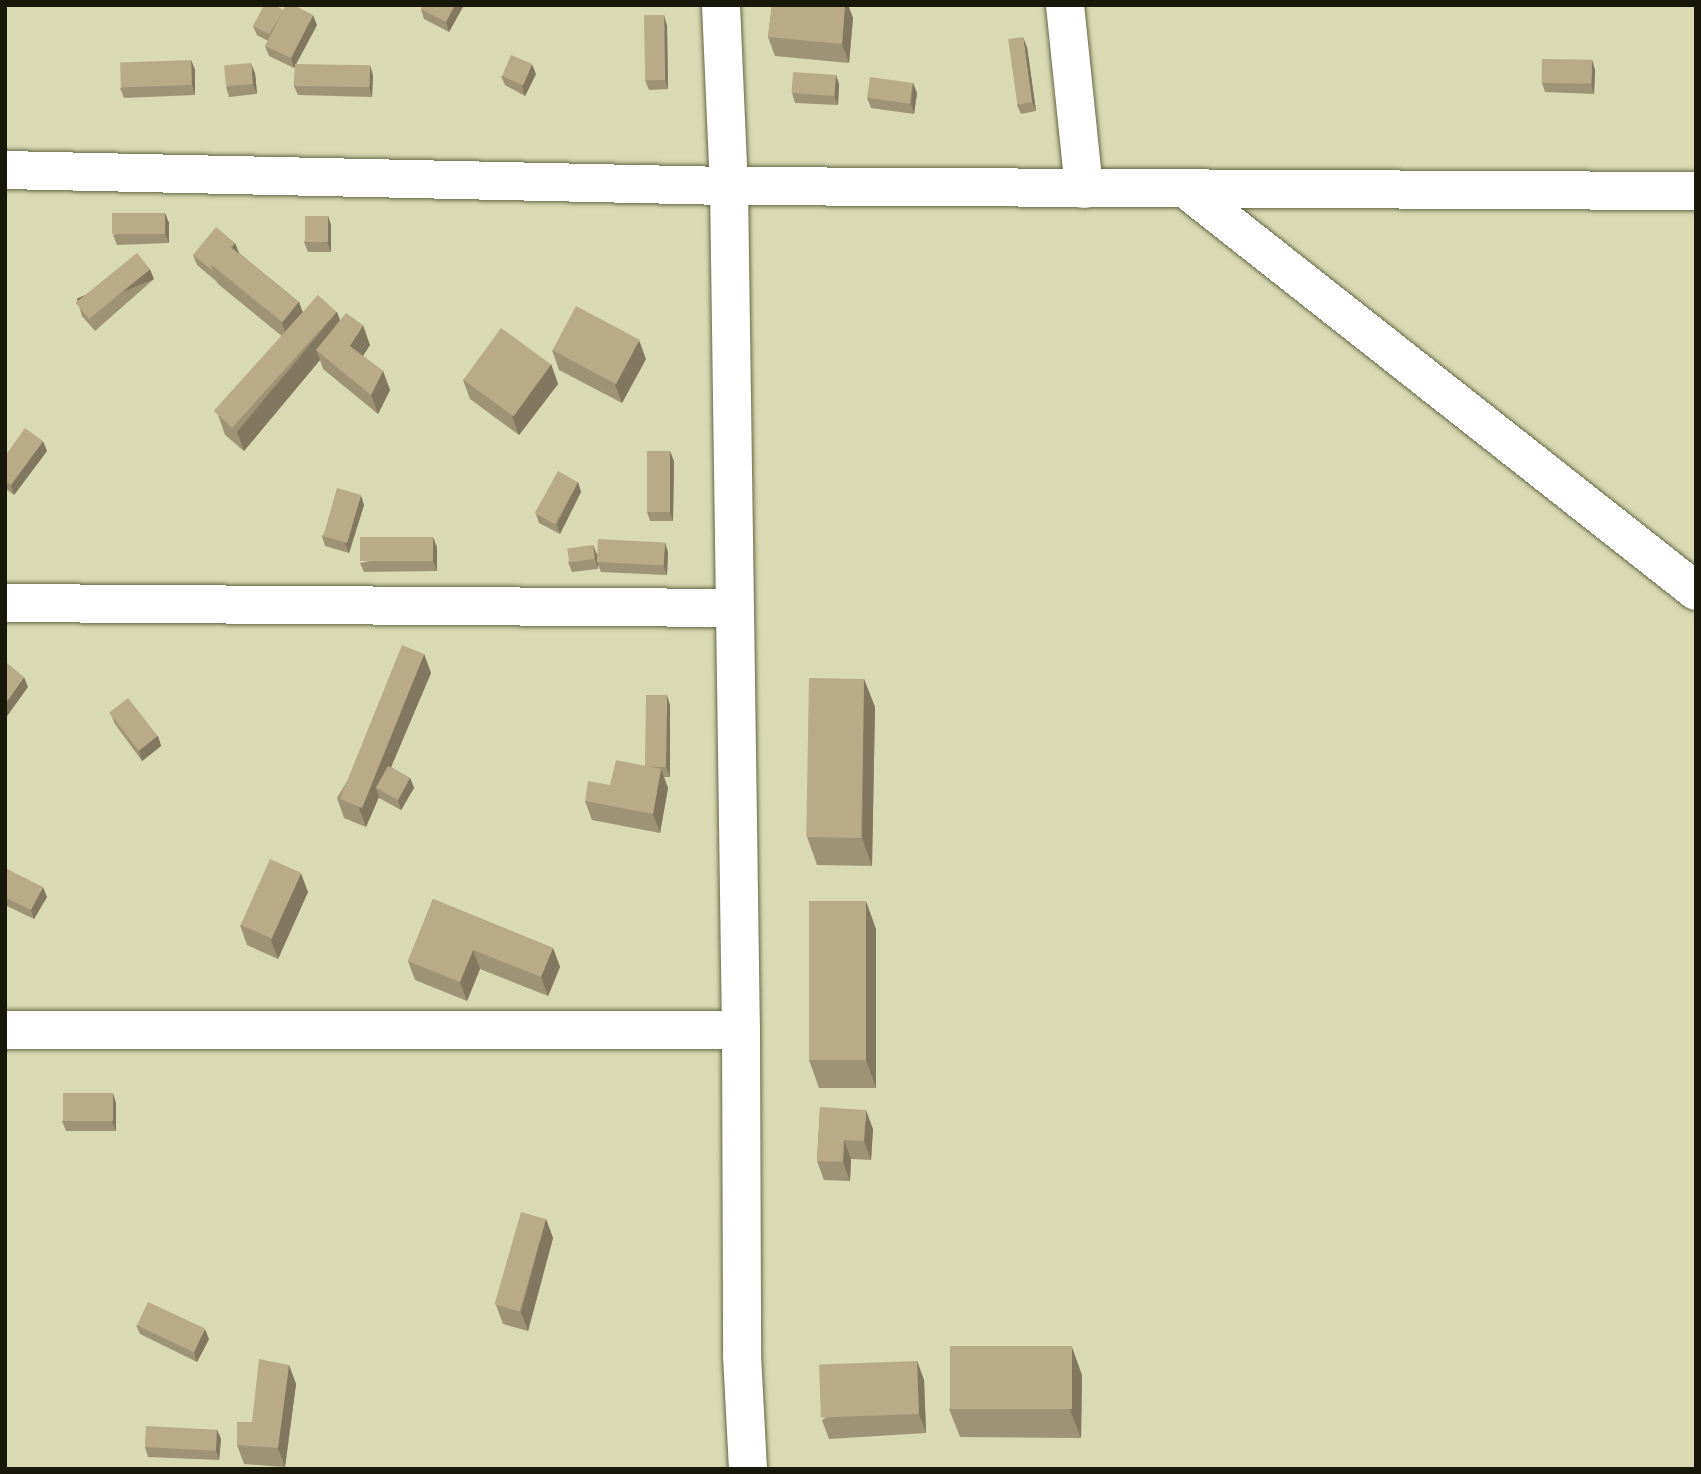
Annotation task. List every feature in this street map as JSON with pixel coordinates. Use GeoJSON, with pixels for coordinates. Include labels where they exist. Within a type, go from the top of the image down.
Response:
{"type":"FeatureCollection","features":[{"type":"Feature","properties":{"kind":"street"},"geometry":{"type":"LineString","coordinates":[[721,5],[729,186],[741,1030],[742,1356],[748,1469]]}},
{"type":"Feature","properties":{"kind":"street"},"geometry":{"type":"LineString","coordinates":[[1065,5],[1084,190]]}},
{"type":"Feature","properties":{"kind":"street"},"geometry":{"type":"LineString","coordinates":[[5,170],[729,186],[1084,190],[1696,191]]}},
{"type":"Feature","properties":{"kind":"street"},"geometry":{"type":"LineString","coordinates":[[1187,190],[1696,591]]}},
{"type":"Feature","properties":{"kind":"street"},"geometry":{"type":"LineString","coordinates":[[5,603],[736,608]]}},
{"type":"Feature","properties":{"kind":"street"},"geometry":{"type":"LineString","coordinates":[[5,1030],[741,1030]]}},
{"type":"Feature","properties":{"kind":"building"},"geometry":{"type":"Polygon","coordinates":[[[264,5],[275,5],[283,10],[286,5],[294,5],[313,15],[291,58],[265,46],[282,13],[269,34],[253,26],[264,5]]]}},
{"type":"Feature","properties":{"kind":"building"},"geometry":{"type":"Polygon","coordinates":[[[423,5],[455,5],[446,22],[421,9],[423,5]]]}},
{"type":"Feature","properties":{"kind":"building"},"geometry":{"type":"Polygon","coordinates":[[[772,5],[845,5],[842,44],[768,37],[772,5]]]}},
{"type":"Feature","properties":{"kind":"building"},"geometry":{"type":"Polygon","coordinates":[[[644,15],[664,15],[665,80],[645,80],[644,15]]]}},
{"type":"Feature","properties":{"kind":"building"},"geometry":{"type":"Polygon","coordinates":[[[1023,37],[1032,102],[1017,104],[1008,39],[1023,37]]]}},
{"type":"Feature","properties":{"kind":"building"},"geometry":{"type":"Polygon","coordinates":[[[511,55],[532,64],[523,85],[502,76],[511,55]]]}},
{"type":"Feature","properties":{"kind":"building"},"geometry":{"type":"Polygon","coordinates":[[[1542,59],[1592,60],[1592,84],[1542,83],[1542,59]]]}},
{"type":"Feature","properties":{"kind":"building"},"geometry":{"type":"Polygon","coordinates":[[[191,60],[192,85],[121,87],[120,62],[191,60]]]}},
{"type":"Feature","properties":{"kind":"building"},"geometry":{"type":"Polygon","coordinates":[[[251,63],[253,84],[226,86],[224,65],[251,63]]]}},
{"type":"Feature","properties":{"kind":"building"},"geometry":{"type":"Polygon","coordinates":[[[295,64],[370,65],[370,87],[295,86],[295,64]]]}},
{"type":"Feature","properties":{"kind":"building"},"geometry":{"type":"Polygon","coordinates":[[[793,72],[836,75],[834,96],[792,93],[793,72]]]}},
{"type":"Feature","properties":{"kind":"building"},"geometry":{"type":"Polygon","coordinates":[[[870,77],[913,83],[910,104],[867,98],[870,77]]]}},
{"type":"Feature","properties":{"kind":"building"},"geometry":{"type":"Polygon","coordinates":[[[112,213],[165,213],[165,234],[112,234],[112,213]]]}},
{"type":"Feature","properties":{"kind":"building"},"geometry":{"type":"Polygon","coordinates":[[[305,216],[328,216],[328,242],[305,242],[305,216]]]}},
{"type":"Feature","properties":{"kind":"building"},"geometry":{"type":"Polygon","coordinates":[[[216,227],[235,243],[232,247],[227,244],[211,265],[213,271],[193,255],[216,227]]]}},
{"type":"Feature","properties":{"kind":"building"},"geometry":{"type":"Polygon","coordinates":[[[227,244],[298,302],[282,322],[211,264],[227,244]]]}},
{"type":"Feature","properties":{"kind":"building"},"geometry":{"type":"Polygon","coordinates":[[[137,253],[150,269],[89,319],[76,303],[137,253]]]}},
{"type":"Feature","properties":{"kind":"building"},"geometry":{"type":"Polygon","coordinates":[[[318,295],[337,312],[232,428],[214,411],[318,295]]]}},
{"type":"Feature","properties":{"kind":"building"},"geometry":{"type":"Polygon","coordinates":[[[576,306],[640,340],[616,384],[553,350],[576,306]]]}},
{"type":"Feature","properties":{"kind":"building"},"geometry":{"type":"Polygon","coordinates":[[[346,313],[363,325],[350,346],[383,371],[371,395],[316,350],[346,313]]]}},
{"type":"Feature","properties":{"kind":"building"},"geometry":{"type":"Polygon","coordinates":[[[501,328],[551,364],[514,416],[463,380],[501,328]]]}},
{"type":"Feature","properties":{"kind":"building"},"geometry":{"type":"Polygon","coordinates":[[[25,428],[43,441],[11,485],[5,481],[5,456],[25,428]]]}},
{"type":"Feature","properties":{"kind":"building"},"geometry":{"type":"Polygon","coordinates":[[[647,451],[670,451],[670,512],[647,512],[647,451]]]}},
{"type":"Feature","properties":{"kind":"building"},"geometry":{"type":"Polygon","coordinates":[[[558,471],[578,482],[555,524],[535,513],[558,471]]]}},
{"type":"Feature","properties":{"kind":"building"},"geometry":{"type":"Polygon","coordinates":[[[337,488],[361,495],[347,543],[323,536],[337,488]]]}},
{"type":"Feature","properties":{"kind":"building"},"geometry":{"type":"Polygon","coordinates":[[[360,537],[433,537],[433,561],[360,561],[360,537]]]}},
{"type":"Feature","properties":{"kind":"building"},"geometry":{"type":"Polygon","coordinates":[[[598,539],[665,543],[664,565],[597,562],[598,539]]]}},
{"type":"Feature","properties":{"kind":"building"},"geometry":{"type":"Polygon","coordinates":[[[593,545],[595,559],[569,562],[567,549],[593,545]]]}},
{"type":"Feature","properties":{"kind":"building"},"geometry":{"type":"Polygon","coordinates":[[[402,645],[424,654],[362,808],[340,799],[402,645]]]}},
{"type":"Feature","properties":{"kind":"building"},"geometry":{"type":"Polygon","coordinates":[[[7,663],[24,677],[5,704],[5,666],[7,663]]]}},
{"type":"Feature","properties":{"kind":"building"},"geometry":{"type":"Polygon","coordinates":[[[809,678],[864,679],[861,838],[806,837],[809,678]]]}},
{"type":"Feature","properties":{"kind":"building"},"geometry":{"type":"Polygon","coordinates":[[[646,695],[667,695],[666,767],[645,766],[646,695]]]}},
{"type":"Feature","properties":{"kind":"building"},"geometry":{"type":"Polygon","coordinates":[[[128,698],[158,736],[139,751],[109,713],[128,698]]]}},
{"type":"Feature","properties":{"kind":"building"},"geometry":{"type":"Polygon","coordinates":[[[616,760],[661,769],[653,814],[585,801],[588,781],[610,785],[616,760]]]}},
{"type":"Feature","properties":{"kind":"building"},"geometry":{"type":"Polygon","coordinates":[[[388,766],[410,778],[398,800],[376,788],[388,766]]]}},
{"type":"Feature","properties":{"kind":"building"},"geometry":{"type":"Polygon","coordinates":[[[270,859],[301,873],[272,939],[241,925],[270,859]]]}},
{"type":"Feature","properties":{"kind":"building"},"geometry":{"type":"Polygon","coordinates":[[[5,868],[43,887],[31,910],[5,897],[5,868]]]}},
{"type":"Feature","properties":{"kind":"building"},"geometry":{"type":"Polygon","coordinates":[[[433,899],[553,948],[541,977],[473,950],[460,982],[408,961],[433,899]]]}},
{"type":"Feature","properties":{"kind":"building"},"geometry":{"type":"Polygon","coordinates":[[[809,901],[866,901],[866,1060],[809,1060],[809,901]]]}},
{"type":"Feature","properties":{"kind":"building"},"geometry":{"type":"Polygon","coordinates":[[[63,1093],[113,1093],[113,1121],[63,1121],[63,1093]]]}},
{"type":"Feature","properties":{"kind":"building"},"geometry":{"type":"Polygon","coordinates":[[[820,1107],[866,1110],[864,1141],[844,1140],[843,1162],[817,1161],[820,1107]]]}},
{"type":"Feature","properties":{"kind":"building"},"geometry":{"type":"Polygon","coordinates":[[[521,1212],[546,1219],[520,1311],[495,1304],[521,1212]]]}},
{"type":"Feature","properties":{"kind":"building"},"geometry":{"type":"Polygon","coordinates":[[[148,1302],[205,1329],[194,1352],[137,1326],[148,1302]]]}},
{"type":"Feature","properties":{"kind":"building"},"geometry":{"type":"Polygon","coordinates":[[[950,1346],[1072,1346],[1072,1409],[950,1409],[950,1346]]]}},
{"type":"Feature","properties":{"kind":"building"},"geometry":{"type":"Polygon","coordinates":[[[259,1359],[289,1365],[278,1448],[237,1445],[237,1422],[252,1422],[259,1359]]]}},
{"type":"Feature","properties":{"kind":"building"},"geometry":{"type":"Polygon","coordinates":[[[917,1361],[919,1414],[821,1417],[819,1364],[917,1361]]]}},
{"type":"Feature","properties":{"kind":"building"},"geometry":{"type":"Polygon","coordinates":[[[146,1426],[217,1430],[216,1451],[145,1447],[146,1426]]]}}]}
